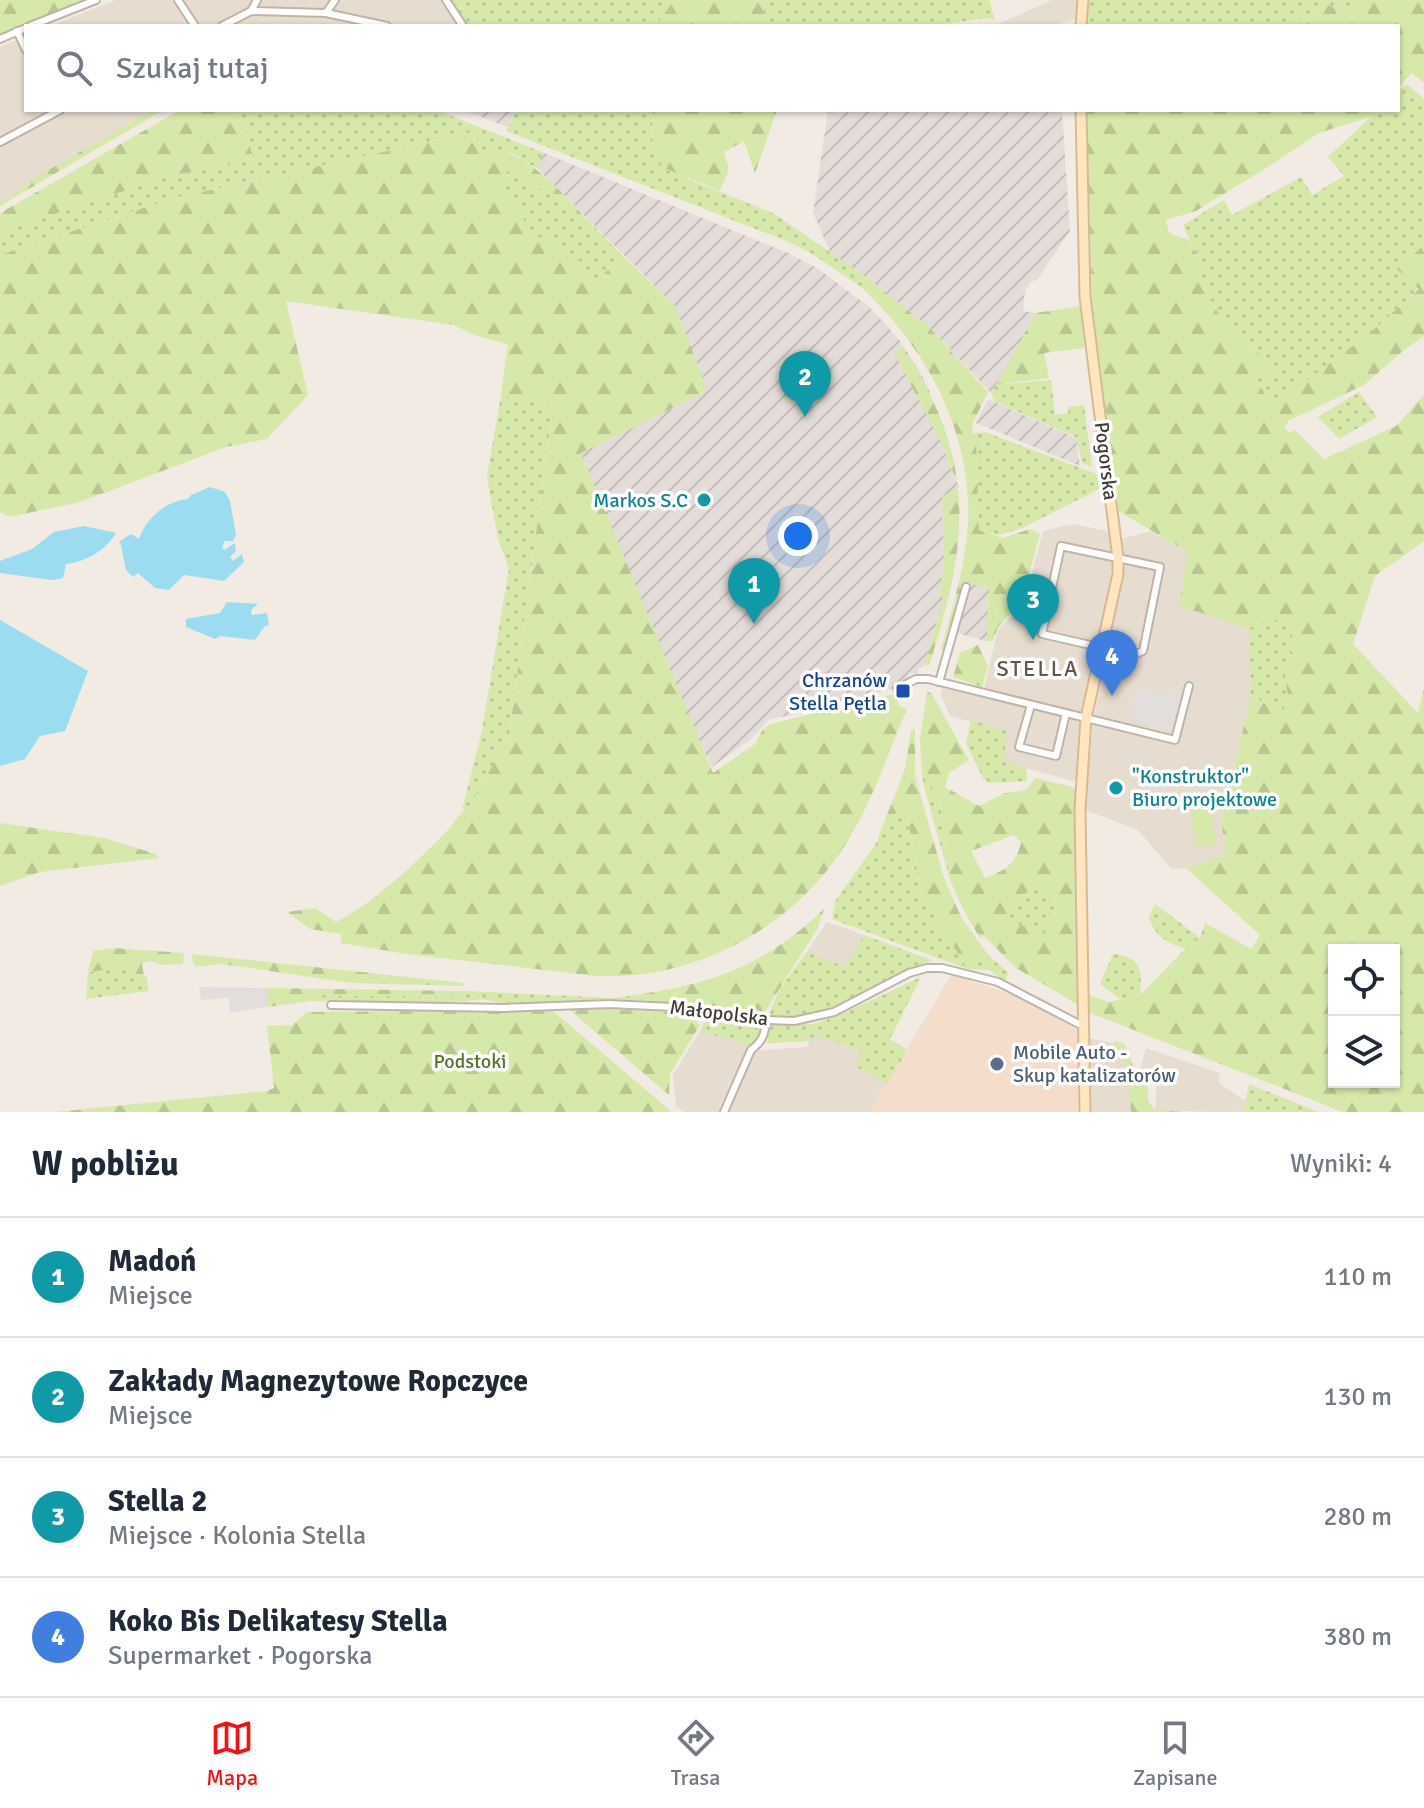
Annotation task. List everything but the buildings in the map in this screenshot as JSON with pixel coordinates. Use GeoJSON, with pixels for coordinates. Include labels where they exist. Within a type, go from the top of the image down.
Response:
{"type":"FeatureCollection","features":[{"type":"Feature","properties":{"kind":"street"},"geometry":{"type":"LineString","coordinates":[[36,24],[96,0]]}},
{"type":"Feature","properties":{"kind":"street"},"geometry":{"type":"LineString","coordinates":[[178,0],[194,24]]}},
{"type":"Feature","properties":{"kind":"street"},"geometry":{"type":"LineString","coordinates":[[251,11],[257,0]]}},
{"type":"Feature","properties":{"kind":"street"},"geometry":{"type":"LineString","coordinates":[[326,13],[335,0]]}},
{"type":"Feature","properties":{"kind":"street"},"geometry":{"type":"LineString","coordinates":[[446,0],[462,24]]}},
{"type":"Feature","properties":{"kind":"street"},"geometry":{"type":"LineString","coordinates":[[1081,24],[1083,0]]}},
{"type":"Feature","properties":{"kind":"street"},"geometry":{"type":"LineString","coordinates":[[226,24],[251,11],[326,13],[378,24]]}},
{"type":"Feature","properties":{"kind":"street"},"geometry":{"type":"LineString","coordinates":[[0,39],[24,28]]}},
{"type":"Feature","properties":{"kind":"street"},"geometry":{"type":"LineString","coordinates":[[17,31],[24,46]]}},
{"type":"Feature","properties":{"kind":"street"},"geometry":{"type":"LineString","coordinates":[[0,142],[55,112]]}},
{"type":"Feature","properties":{"kind":"street","name":"Pogorska"},"geometry":{"type":"LineString","coordinates":[[1081,112],[1085,297],[1118,558],[1118,574],[1086,718],[1080,810],[1085,1112]]}},
{"type":"Feature","properties":{"kind":"street"},"geometry":{"type":"LineString","coordinates":[[1061,546],[1118,558],[1160,567],[1143,651],[1139,654],[1042,634],[1061,546]]}},
{"type":"Feature","properties":{"kind":"street"},"geometry":{"type":"LineString","coordinates":[[939,682],[966,587]]}},
{"type":"Feature","properties":{"kind":"street"},"geometry":{"type":"LineString","coordinates":[[897,689],[916,679],[939,682],[1175,740],[1189,686]]}},
{"type":"Feature","properties":{"kind":"street"},"geometry":{"type":"LineString","coordinates":[[1031,705],[1019,747],[1056,756],[1066,713]]}},
{"type":"Feature","properties":{"kind":"street","name":"Małopolska"},"geometry":{"type":"LineString","coordinates":[[331,1005],[504,1008],[609,1004],[673,1007],[794,1021],[834,1012],[909,973],[942,968],[998,982],[1084,1024]]}},
{"type":"Feature","properties":{"kind":"street"},"geometry":{"type":"LineString","coordinates":[[724,1112],[751,1050],[763,1038],[767,1020]]}},
{"type":"Feature","properties":{"kind":"shaded area"},"geometry":{"type":"Polygon","coordinates":[[[116,0],[443,0],[458,24],[55,24],[116,0]]]}},
{"type":"Feature","properties":{"kind":"shaded area"},"geometry":{"type":"Polygon","coordinates":[[[1052,0],[1077,0],[1075,19],[1058,24],[998,24],[1052,0]]]}},
{"type":"Feature","properties":{"kind":"shaded area"},"geometry":{"type":"Polygon","coordinates":[[[24,37],[24,112],[149,112],[33,179],[0,202],[0,47],[24,37]]]}},
{"type":"Feature","properties":{"kind":"shaded area"},"geometry":{"type":"Polygon","coordinates":[[[469,112],[515,112],[507,127],[469,112]]]}},
{"type":"Feature","properties":{"kind":"shaded area"},"geometry":{"type":"Polygon","coordinates":[[[828,112],[1062,112],[1070,231],[1037,280],[1030,282],[1025,292],[1023,311],[1036,313],[992,394],[931,329],[866,277],[831,254],[813,213],[828,112]]]}},
{"type":"Feature","properties":{"kind":"shaded area"},"geometry":{"type":"Polygon","coordinates":[[[542,152],[788,253],[817,268],[868,306],[898,338],[930,392],[943,447],[959,488],[942,497],[944,561],[939,596],[944,598],[923,668],[919,668],[918,674],[909,673],[907,682],[835,705],[768,720],[751,739],[712,767],[689,719],[581,453],[703,393],[675,306],[538,169],[542,152]]]}},
{"type":"Feature","properties":{"kind":"shaded area"},"geometry":{"type":"Polygon","coordinates":[[[988,399],[1076,438],[1080,466],[976,423],[988,399]]]}},
{"type":"Feature","properties":{"kind":"shaded area"},"geometry":{"type":"Polygon","coordinates":[[[1073,524],[1110,532],[1112,557],[1112,572],[1082,715],[1077,782],[1003,762],[1005,731],[950,716],[940,693],[943,688],[982,697],[998,630],[1024,603],[1043,531],[1073,524]]]}},
{"type":"Feature","properties":{"kind":"shaded area"},"geometry":{"type":"Polygon","coordinates":[[[1151,531],[1188,552],[1180,606],[1249,628],[1251,694],[1228,795],[1219,804],[1226,854],[1187,869],[1171,868],[1138,830],[1085,810],[1093,721],[1123,575],[1121,539],[1151,531]]]}},
{"type":"Feature","properties":{"kind":"shaded area"},"geometry":{"type":"Polygon","coordinates":[[[970,582],[990,589],[986,641],[957,633],[970,582]]]}},
{"type":"Feature","properties":{"kind":"shaded area"},"geometry":{"type":"Polygon","coordinates":[[[1138,686],[1179,696],[1171,731],[1130,720],[1138,686]]]}},
{"type":"Feature","properties":{"kind":"shaded area"},"geometry":{"type":"Polygon","coordinates":[[[827,922],[864,935],[845,967],[807,952],[827,922]]]}},
{"type":"Feature","properties":{"kind":"shaded area"},"geometry":{"type":"Polygon","coordinates":[[[952,974],[1022,998],[1077,1030],[1078,1112],[869,1112],[952,974]]]}},
{"type":"Feature","properties":{"kind":"shaded area"},"geometry":{"type":"Polygon","coordinates":[[[199,987],[267,988],[267,1007],[230,1013],[229,998],[201,1000],[199,987]]]}},
{"type":"Feature","properties":{"kind":"shaded area"},"geometry":{"type":"Polygon","coordinates":[[[700,1031],[749,1045],[721,1112],[684,1112],[676,1106],[673,1075],[700,1031]]]}},
{"type":"Feature","properties":{"kind":"shaded area"},"geometry":{"type":"Polygon","coordinates":[[[813,1034],[862,1053],[855,1066],[887,1084],[869,1112],[727,1112],[752,1051],[807,1047],[813,1034]]]}},
{"type":"Feature","properties":{"kind":"shaded area"},"geometry":{"type":"Polygon","coordinates":[[[1089,1038],[1113,1043],[1127,1069],[1131,1112],[1090,1112],[1089,1038]]]}},
{"type":"Feature","properties":{"kind":"shaded area"},"geometry":{"type":"Polygon","coordinates":[[[1146,1048],[1220,1073],[1218,1082],[1245,1101],[1243,1112],[1155,1111],[1157,1080],[1139,1073],[1146,1048]]]}},
{"type":"Feature","properties":{"kind":"green space"},"geometry":{"type":"Polygon","coordinates":[[[0,0],[88,0],[24,24],[0,36],[0,0]]]}},
{"type":"Feature","properties":{"kind":"green space"},"geometry":{"type":"Polygon","coordinates":[[[449,0],[674,0],[657,24],[465,24],[449,0]]]}},
{"type":"Feature","properties":{"kind":"green space"},"geometry":{"type":"Polygon","coordinates":[[[674,0],[758,0],[770,24],[657,24],[674,0]]]}},
{"type":"Feature","properties":{"kind":"green space"},"geometry":{"type":"Polygon","coordinates":[[[758,0],[989,0],[995,20],[986,18],[946,24],[770,24],[758,0]]]}},
{"type":"Feature","properties":{"kind":"green space"},"geometry":{"type":"Polygon","coordinates":[[[1089,0],[1353,0],[1350,11],[1325,4],[1306,18],[1279,24],[1088,24],[1089,0]]]}},
{"type":"Feature","properties":{"kind":"green space"},"geometry":{"type":"Polygon","coordinates":[[[1353,0],[1424,0],[1424,83],[1412,73],[1400,86],[1400,24],[1279,24],[1306,18],[1325,4],[1349,11],[1353,0]]]}},
{"type":"Feature","properties":{"kind":"green space"},"geometry":{"type":"Polygon","coordinates":[[[1407,84],[1424,99],[1424,245],[1398,269],[1419,288],[1371,333],[1276,403],[1256,380],[1274,370],[1268,359],[1244,343],[1229,328],[1215,308],[1201,282],[1201,264],[1183,225],[1224,200],[1232,215],[1301,177],[1312,195],[1344,176],[1328,157],[1376,112],[1400,112],[1400,90],[1407,84]]]}},
{"type":"Feature","properties":{"kind":"green space"},"geometry":{"type":"Polygon","coordinates":[[[149,112],[160,112],[0,206],[0,202],[33,179],[149,112]]]}},
{"type":"Feature","properties":{"kind":"green space"},"geometry":{"type":"Polygon","coordinates":[[[177,112],[239,112],[254,159],[166,177],[0,232],[0,213],[177,112]]]}},
{"type":"Feature","properties":{"kind":"green space"},"geometry":{"type":"Polygon","coordinates":[[[239,112],[441,112],[542,152],[538,169],[510,152],[487,154],[477,147],[477,131],[174,198],[0,255],[0,232],[166,177],[254,159],[239,112]]]}},
{"type":"Feature","properties":{"kind":"green space"},"geometry":{"type":"Polygon","coordinates":[[[515,112],[653,112],[652,139],[690,180],[773,213],[866,277],[861,287],[811,253],[784,240],[506,131],[515,112]]]}},
{"type":"Feature","properties":{"kind":"green space"},"geometry":{"type":"Polygon","coordinates":[[[653,112],[776,112],[755,173],[744,141],[724,152],[729,169],[720,191],[662,167],[652,139],[653,112]]]}},
{"type":"Feature","properties":{"kind":"green space"},"geometry":{"type":"Polygon","coordinates":[[[1087,112],[1376,112],[1319,133],[1196,211],[1166,220],[1169,233],[1189,240],[1201,264],[1201,282],[1229,328],[1244,343],[1268,359],[1275,369],[1256,380],[1276,403],[1370,333],[1419,289],[1397,269],[1424,245],[1424,336],[1364,385],[1288,421],[1285,428],[1290,433],[1295,430],[1324,459],[1396,426],[1424,395],[1424,541],[1375,576],[1353,644],[1418,713],[1424,688],[1424,1112],[1343,1112],[1088,1012],[1088,995],[1109,1002],[1140,995],[1200,938],[1205,923],[1251,949],[1260,935],[1187,869],[1226,854],[1219,804],[1228,795],[1251,694],[1282,715],[1288,696],[1285,677],[1293,639],[1288,617],[1249,628],[1179,606],[1188,552],[1118,511],[1092,304],[1087,112]]]}},
{"type":"Feature","properties":{"kind":"green space"},"geometry":{"type":"Polygon","coordinates":[[[478,131],[477,147],[487,154],[496,148],[510,153],[536,169],[591,223],[507,171],[503,194],[536,235],[574,255],[597,280],[623,256],[675,306],[706,386],[703,393],[581,453],[713,773],[755,744],[770,724],[894,694],[900,706],[907,709],[881,774],[850,837],[829,868],[803,897],[774,921],[742,941],[672,969],[634,975],[596,976],[406,954],[341,943],[341,934],[310,929],[287,912],[315,908],[336,922],[380,893],[422,856],[471,804],[509,736],[553,406],[501,395],[508,344],[474,335],[454,325],[286,301],[308,395],[267,439],[226,447],[80,502],[9,517],[0,512],[0,255],[174,198],[478,131]]]}},
{"type":"Feature","properties":{"kind":"green space"},"geometry":{"type":"Polygon","coordinates":[[[506,170],[591,223],[623,256],[597,280],[574,255],[535,235],[502,194],[506,170]]]}},
{"type":"Feature","properties":{"kind":"green space"},"geometry":{"type":"Polygon","coordinates":[[[866,277],[931,329],[988,392],[972,425],[973,434],[976,433],[979,530],[1004,538],[1030,529],[1040,534],[1022,601],[998,627],[993,641],[986,641],[990,589],[965,582],[945,652],[941,650],[958,588],[968,525],[968,491],[963,457],[941,394],[925,364],[906,337],[861,287],[866,277]]]}},
{"type":"Feature","properties":{"kind":"green space"},"geometry":{"type":"Polygon","coordinates":[[[1081,306],[1084,348],[1044,353],[1049,378],[996,385],[1036,313],[1081,306]]]}},
{"type":"Feature","properties":{"kind":"green space"},"geometry":{"type":"Polygon","coordinates":[[[903,347],[938,412],[950,445],[957,482],[943,447],[894,352],[903,347]]]}},
{"type":"Feature","properties":{"kind":"green space"},"geometry":{"type":"Polygon","coordinates":[[[1051,380],[1055,415],[1068,413],[1068,407],[1084,405],[1092,467],[1082,463],[1076,437],[994,401],[992,394],[996,385],[1051,380]]]}},
{"type":"Feature","properties":{"kind":"green space"},"geometry":{"type":"Polygon","coordinates":[[[1359,392],[1377,417],[1339,439],[1318,417],[1359,392]]]}},
{"type":"Feature","properties":{"kind":"green space"},"geometry":{"type":"Polygon","coordinates":[[[501,395],[553,406],[509,736],[471,804],[462,810],[482,731],[509,569],[498,539],[487,477],[501,395]]]}},
{"type":"Feature","properties":{"kind":"green space"},"geometry":{"type":"Polygon","coordinates":[[[985,432],[1105,477],[1099,489],[1022,528],[999,535],[979,530],[976,433],[985,432]]]}},
{"type":"Feature","properties":{"kind":"green space"},"geometry":{"type":"Polygon","coordinates":[[[957,488],[958,539],[954,570],[929,666],[924,664],[944,598],[939,596],[944,561],[942,497],[957,488]]]}},
{"type":"Feature","properties":{"kind":"green space"},"geometry":{"type":"Polygon","coordinates":[[[1288,616],[1293,638],[1285,677],[1288,696],[1282,716],[1251,694],[1249,628],[1288,616]]]}},
{"type":"Feature","properties":{"kind":"green space"},"geometry":{"type":"Polygon","coordinates":[[[978,645],[988,666],[982,687],[953,677],[960,653],[978,645]]]}},
{"type":"Feature","properties":{"kind":"green space"},"geometry":{"type":"Polygon","coordinates":[[[927,692],[931,693],[969,760],[949,773],[945,787],[979,806],[1005,793],[1026,790],[1036,778],[1076,788],[1080,1006],[1016,968],[984,936],[980,938],[950,880],[939,796],[922,776],[920,739],[927,692]],[[1014,835],[971,851],[985,878],[1013,861],[1021,842],[1014,835]],[[1038,886],[1024,894],[1008,920],[1044,934],[1055,913],[1054,895],[1038,886]]]}},
{"type":"Feature","properties":{"kind":"green space"},"geometry":{"type":"Polygon","coordinates":[[[971,720],[1006,731],[1004,762],[1026,768],[1027,781],[989,783],[983,778],[966,743],[971,720]]]}},
{"type":"Feature","properties":{"kind":"green space"},"geometry":{"type":"Polygon","coordinates":[[[915,728],[915,776],[944,878],[962,919],[989,956],[968,969],[922,897],[905,804],[883,825],[905,769],[911,731],[915,728]]]}},
{"type":"Feature","properties":{"kind":"green space"},"geometry":{"type":"Polygon","coordinates":[[[922,776],[939,796],[950,880],[925,790],[922,776]]]}},
{"type":"Feature","properties":{"kind":"green space"},"geometry":{"type":"Polygon","coordinates":[[[905,804],[922,897],[968,969],[832,919],[836,900],[877,842],[883,825],[905,804]]]}},
{"type":"Feature","properties":{"kind":"green space"},"geometry":{"type":"Polygon","coordinates":[[[1208,805],[1217,843],[1197,847],[1189,808],[1208,805]]]}},
{"type":"Feature","properties":{"kind":"green space"},"geometry":{"type":"Polygon","coordinates":[[[0,823],[104,838],[156,854],[159,858],[40,872],[0,886],[0,823]]]}},
{"type":"Feature","properties":{"kind":"green space"},"geometry":{"type":"Polygon","coordinates":[[[1038,886],[1054,894],[1055,912],[1044,935],[1007,921],[1024,894],[1038,886]]]}},
{"type":"Feature","properties":{"kind":"green space"},"geometry":{"type":"Polygon","coordinates":[[[1155,904],[1200,938],[1185,949],[1162,938],[1149,917],[1155,904]]]}},
{"type":"Feature","properties":{"kind":"green space"},"geometry":{"type":"Polygon","coordinates":[[[824,909],[818,928],[763,1015],[634,1000],[636,995],[714,977],[760,958],[824,909]]]}},
{"type":"Feature","properties":{"kind":"green space"},"geometry":{"type":"Polygon","coordinates":[[[864,935],[931,960],[823,1011],[789,1017],[770,1016],[779,992],[807,952],[845,967],[864,935]]]}},
{"type":"Feature","properties":{"kind":"green space"},"geometry":{"type":"Polygon","coordinates":[[[113,948],[184,953],[183,964],[142,963],[144,977],[136,978],[132,967],[88,972],[93,951],[113,948]]]}},
{"type":"Feature","properties":{"kind":"green space"},"geometry":{"type":"Polygon","coordinates":[[[192,954],[464,983],[464,986],[350,983],[219,964],[196,967],[192,954]]]}},
{"type":"Feature","properties":{"kind":"green space"},"geometry":{"type":"Polygon","coordinates":[[[1113,954],[1130,958],[1138,966],[1140,995],[1120,999],[1100,984],[1113,954]]]}},
{"type":"Feature","properties":{"kind":"green space"},"geometry":{"type":"Polygon","coordinates":[[[989,956],[1009,973],[1005,981],[989,970],[968,969],[989,956]]]}},
{"type":"Feature","properties":{"kind":"green space"},"geometry":{"type":"Polygon","coordinates":[[[132,967],[144,977],[146,975],[149,991],[86,999],[88,972],[132,967]]]}},
{"type":"Feature","properties":{"kind":"green space"},"geometry":{"type":"Polygon","coordinates":[[[921,977],[890,1039],[907,1050],[887,1084],[855,1066],[862,1052],[814,1035],[810,1041],[767,1043],[772,1023],[813,1024],[921,977]]]}},
{"type":"Feature","properties":{"kind":"green space"},"geometry":{"type":"Polygon","coordinates":[[[267,988],[467,991],[462,997],[311,995],[311,1001],[267,1007],[267,988]]]}},
{"type":"Feature","properties":{"kind":"green space"},"geometry":{"type":"Polygon","coordinates":[[[467,991],[613,998],[636,995],[634,1000],[507,1004],[481,999],[448,1004],[311,1001],[311,995],[462,997],[467,991]]]}},
{"type":"Feature","properties":{"kind":"green space"},"geometry":{"type":"Polygon","coordinates":[[[566,1007],[688,1013],[700,1025],[670,1074],[669,1095],[566,1007]]]}},
{"type":"Feature","properties":{"kind":"green space","name":"Podstoki"},"geometry":{"type":"Polygon","coordinates":[[[552,1010],[672,1112],[55,1112],[267,1091],[274,1088],[267,1026],[292,1025],[307,1012],[552,1010]]]}},
{"type":"Feature","properties":{"kind":"green space"},"geometry":{"type":"Polygon","coordinates":[[[707,1017],[761,1021],[764,1024],[760,1040],[749,1045],[700,1031],[707,1017]]]}},
{"type":"Feature","properties":{"kind":"green space"},"geometry":{"type":"Polygon","coordinates":[[[1113,1043],[1125,1044],[1137,1077],[1148,1086],[1148,1101],[1155,1110],[1185,1112],[1131,1112],[1127,1069],[1113,1043]]]}},
{"type":"Feature","properties":{"kind":"green space"},"geometry":{"type":"Polygon","coordinates":[[[1249,1084],[1319,1112],[1243,1112],[1249,1084]]]}},
{"type":"Feature","properties":{"kind":"water"},"geometry":{"type":"Polygon","coordinates":[[[210,487],[225,492],[230,501],[236,535],[233,541],[225,541],[222,547],[224,550],[235,543],[236,551],[230,557],[233,561],[242,554],[244,562],[224,581],[184,575],[169,590],[155,588],[138,573],[133,577],[126,570],[120,541],[131,534],[139,539],[158,512],[210,487]]]}},
{"type":"Feature","properties":{"kind":"water"},"geometry":{"type":"Polygon","coordinates":[[[84,526],[116,533],[95,554],[66,564],[63,578],[52,580],[0,573],[0,561],[32,549],[54,532],[84,526]]]}},
{"type":"Feature","properties":{"kind":"water"},"geometry":{"type":"Polygon","coordinates":[[[227,602],[258,604],[251,615],[267,613],[269,625],[255,640],[220,636],[215,639],[186,627],[186,619],[220,613],[227,602]]]}},
{"type":"Feature","properties":{"kind":"water"},"geometry":{"type":"Polygon","coordinates":[[[0,620],[88,671],[65,731],[40,736],[25,759],[0,766],[0,620]]]}},
{"type":"Feature","properties":{"kind":"place","name":"Zakłady Magnezytowe Ropczyce"},"geometry":{"type":"Point","coordinates":[805,417]}},
{"type":"Feature","properties":{"kind":"place","name":"Markos S.C"},"geometry":{"type":"Point","coordinates":[704,500]}},
{"type":"Feature","properties":{"kind":"place","name":"Madoń"},"geometry":{"type":"Point","coordinates":[754,624]}},
{"type":"Feature","properties":{"kind":"place","name":"Stella 2"},"geometry":{"type":"Point","coordinates":[1033,640]}},
{"type":"Feature","properties":{"kind":"place","name":"Chrzanów Stella Pętla"},"geometry":{"type":"Point","coordinates":[903,691]}},
{"type":"Feature","properties":{"kind":"place","name":"Koko Bis Delikatesy Stella"},"geometry":{"type":"Point","coordinates":[1112,696]}},
{"type":"Feature","properties":{"kind":"place","name":"\"Konstruktor\" Biuro projektowe"},"geometry":{"type":"Point","coordinates":[1116,788]}},
{"type":"Feature","properties":{"kind":"place","name":"Mobile Auto - Skup katalizatorów"},"geometry":{"type":"Point","coordinates":[997,1064]}},
{"type":"Feature","properties":{"kind":"district","name":"STELLA"},"geometry":{"type":"Point","coordinates":[1038,668]}}]}
